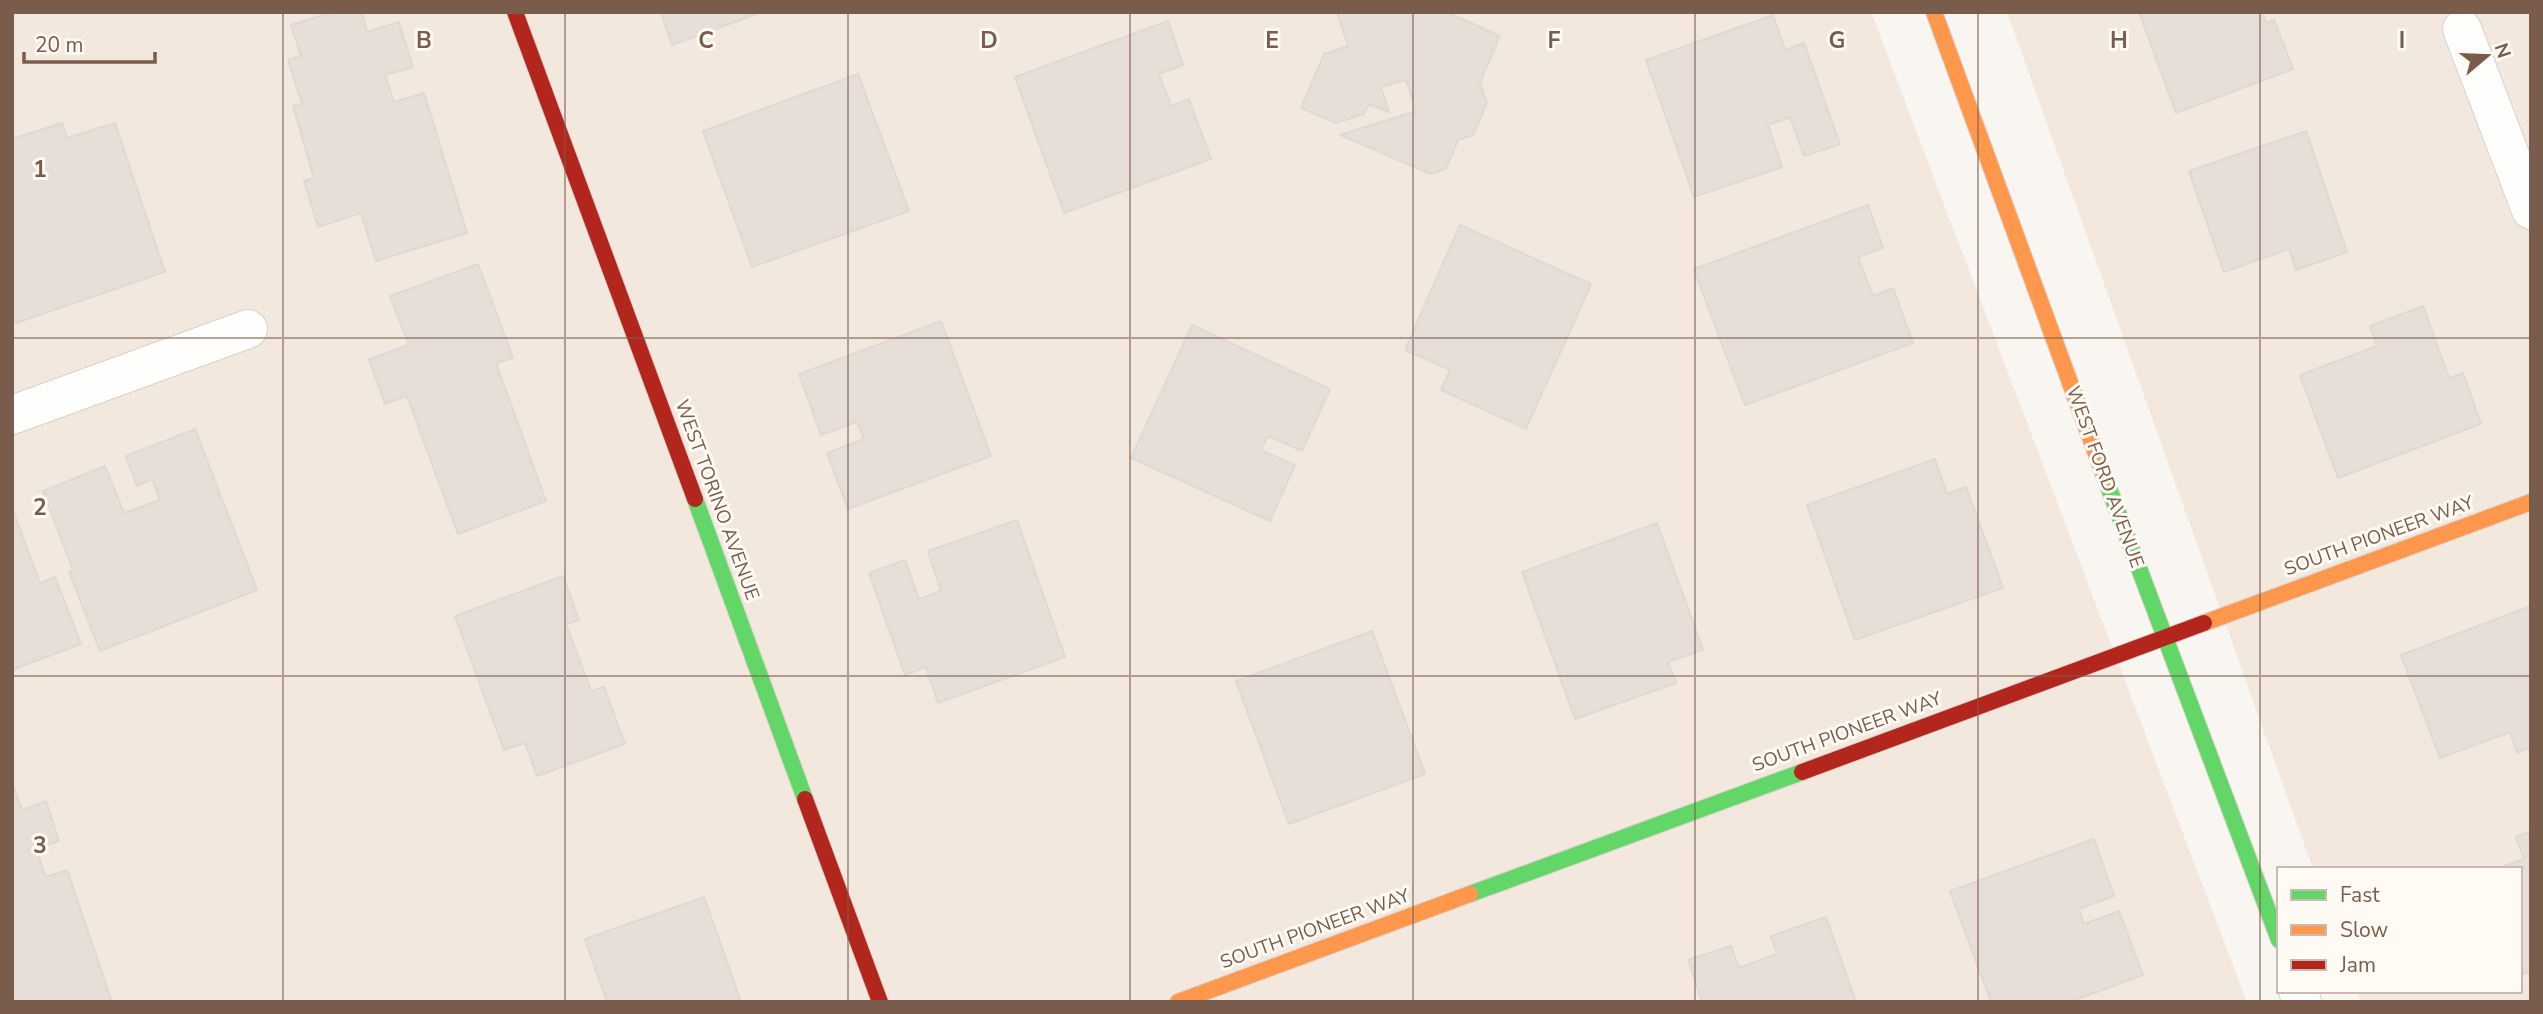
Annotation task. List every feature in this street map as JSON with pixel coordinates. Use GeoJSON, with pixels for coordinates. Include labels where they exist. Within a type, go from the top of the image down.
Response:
{"type":"FeatureCollection","features":[{"type":"Feature","properties":{"kind":"street","name":"WEST TORINO AVENUE"},"geometry":{"type":"LineString","coordinates":[[515,12],[880,1002]]}},
{"type":"Feature","properties":{"kind":"street","name":"WEST FORD AVENUE"},"geometry":{"type":"LineString","coordinates":[[1934,12],[2164,637],[2277,935]]}},
{"type":"Feature","properties":{"kind":"street"},"geometry":{"type":"LineString","coordinates":[[2462,29],[2531,211]]}},
{"type":"Feature","properties":{"kind":"street"},"geometry":{"type":"LineString","coordinates":[[12,415],[248,329]]}},
{"type":"Feature","properties":{"kind":"street","name":"SOUTH PIONEER WAY"},"geometry":{"type":"LineString","coordinates":[[1178,1002],[2531,502]]}},
{"type":"Feature","properties":{"kind":"shaded area"},"geometry":{"type":"Polygon","coordinates":[[[12,12],[1871,12],[2247,1002],[12,1002],[12,12]]]}},
{"type":"Feature","properties":{"kind":"shaded area"},"geometry":{"type":"Polygon","coordinates":[[[2007,12],[2531,12],[2531,1002],[2361,1002],[2358,993],[2522,993],[2522,867],[2312,867],[2007,12]]]}},
{"type":"Feature","properties":{"kind":"building"},"geometry":{"type":"Polygon","coordinates":[[[333,12],[362,12],[367,32],[399,22],[413,67],[385,75],[394,102],[424,93],[467,233],[376,261],[361,213],[318,227],[304,181],[314,178],[293,106],[302,104],[288,60],[301,56],[291,25],[333,12]]]}},
{"type":"Feature","properties":{"kind":"building"},"geometry":{"type":"Polygon","coordinates":[[[661,12],[762,12],[672,45],[661,12]]]}},
{"type":"Feature","properties":{"kind":"building"},"geometry":{"type":"Polygon","coordinates":[[[1337,12],[1447,12],[1500,36],[1480,82],[1487,103],[1473,135],[1458,140],[1446,169],[1430,174],[1340,135],[1416,111],[1406,80],[1381,87],[1389,112],[1369,104],[1364,114],[1336,123],[1301,108],[1324,54],[1348,46],[1337,12]]]}},
{"type":"Feature","properties":{"kind":"building"},"geometry":{"type":"Polygon","coordinates":[[[2139,12],[2262,12],[2266,23],[2274,20],[2293,69],[2176,113],[2139,12]]]}},
{"type":"Feature","properties":{"kind":"building"},"geometry":{"type":"Polygon","coordinates":[[[1773,15],[1785,50],[1804,43],[1840,144],[1804,156],[1790,117],[1768,125],[1782,167],[1694,197],[1646,60],[1773,15]]]}},
{"type":"Feature","properties":{"kind":"building"},"geometry":{"type":"Polygon","coordinates":[[[1168,21],[1183,65],[1159,74],[1171,106],[1189,99],[1211,159],[1064,213],[1015,77],[1168,21]]]}},
{"type":"Feature","properties":{"kind":"building"},"geometry":{"type":"Polygon","coordinates":[[[858,74],[909,211],[752,267],[703,131],[858,74]]]}},
{"type":"Feature","properties":{"kind":"building"},"geometry":{"type":"Polygon","coordinates":[[[62,123],[67,138],[115,123],[165,272],[16,323],[12,313],[12,139],[62,123]]]}},
{"type":"Feature","properties":{"kind":"building"},"geometry":{"type":"Polygon","coordinates":[[[2306,131],[2347,252],[2296,270],[2289,249],[2224,272],[2189,171],[2306,131]]]}},
{"type":"Feature","properties":{"kind":"building"},"geometry":{"type":"Polygon","coordinates":[[[1868,205],[1883,248],[1858,257],[1873,296],[1893,288],[1913,343],[1745,405],[1694,269],[1868,205]]]}},
{"type":"Feature","properties":{"kind":"building"},"geometry":{"type":"Polygon","coordinates":[[[1460,225],[1591,284],[1526,429],[1441,390],[1450,370],[1405,350],[1460,225]]]}},
{"type":"Feature","properties":{"kind":"building"},"geometry":{"type":"Polygon","coordinates":[[[478,264],[513,358],[496,363],[546,501],[458,534],[407,396],[385,404],[369,359],[409,345],[390,296],[478,264]]]}},
{"type":"Feature","properties":{"kind":"building"},"geometry":{"type":"Polygon","coordinates":[[[2423,306],[2449,378],[2463,373],[2481,424],[2338,478],[2300,375],[2377,346],[2370,326],[2423,306]]]}},
{"type":"Feature","properties":{"kind":"building"},"geometry":{"type":"Polygon","coordinates":[[[941,321],[991,456],[848,509],[827,453],[864,439],[857,422],[821,435],[799,374],[941,321]]]}},
{"type":"Feature","properties":{"kind":"building"},"geometry":{"type":"Polygon","coordinates":[[[1192,325],[1330,389],[1302,451],[1268,436],[1261,450],[1295,465],[1270,521],[1131,458],[1192,325]]]}},
{"type":"Feature","properties":{"kind":"building"},"geometry":{"type":"Polygon","coordinates":[[[195,429],[257,590],[100,651],[69,572],[73,570],[43,491],[105,466],[124,513],[160,500],[152,479],[137,486],[126,456],[195,429]]]}},
{"type":"Feature","properties":{"kind":"building"},"geometry":{"type":"Polygon","coordinates":[[[1935,459],[1947,494],[1966,487],[2003,588],[1855,640],[1807,505],[1935,459]]]}},
{"type":"Feature","properties":{"kind":"building"},"geometry":{"type":"Polygon","coordinates":[[[12,508],[40,583],[55,577],[81,644],[12,670],[12,508]]]}},
{"type":"Feature","properties":{"kind":"building"},"geometry":{"type":"Polygon","coordinates":[[[1017,520],[1065,657],[938,703],[926,667],[905,675],[869,573],[905,560],[919,599],[941,591],[928,551],[1017,520]]]}},
{"type":"Feature","properties":{"kind":"building"},"geometry":{"type":"Polygon","coordinates":[[[1657,523],[1703,650],[1668,662],[1676,683],[1575,719],[1522,572],[1657,523]]]}},
{"type":"Feature","properties":{"kind":"building"},"geometry":{"type":"Polygon","coordinates":[[[563,576],[579,620],[566,624],[591,691],[604,687],[625,744],[537,776],[525,743],[504,750],[455,616],[563,576]]]}},
{"type":"Feature","properties":{"kind":"building"},"geometry":{"type":"Polygon","coordinates":[[[2531,606],[2531,747],[2517,753],[2510,732],[2440,758],[2401,655],[2531,606]]]}},
{"type":"Feature","properties":{"kind":"building"},"geometry":{"type":"Polygon","coordinates":[[[1372,631],[1425,774],[1289,824],[1236,681],[1372,631]]]}},
{"type":"Feature","properties":{"kind":"building"},"geometry":{"type":"Polygon","coordinates":[[[12,783],[22,810],[46,801],[59,841],[36,849],[46,877],[67,870],[112,1002],[15,1002],[12,993],[12,783]]]}},
{"type":"Feature","properties":{"kind":"building"},"geometry":{"type":"Polygon","coordinates":[[[2531,831],[2531,971],[2522,974],[2522,867],[2502,867],[2524,859],[2516,837],[2531,831]]]}},
{"type":"Feature","properties":{"kind":"building"},"geometry":{"type":"Polygon","coordinates":[[[2094,839],[2114,896],[2079,909],[2084,924],[2119,911],[2143,975],[2070,1002],[1991,1002],[1950,891],[2094,839]]]}},
{"type":"Feature","properties":{"kind":"building"},"geometry":{"type":"Polygon","coordinates":[[[704,897],[741,1002],[607,1002],[585,939],[704,897]]]}},
{"type":"Feature","properties":{"kind":"building"},"geometry":{"type":"Polygon","coordinates":[[[1826,917],[1856,1002],[1702,1002],[1688,960],[1731,946],[1739,968],[1777,954],[1771,936],[1826,917]]]}},
{"type":"Feature","properties":{"kind":"traffic: fast"},"geometry":{"type":"LineString","coordinates":[[2105,478],[2277,935]]}},
{"type":"Feature","properties":{"kind":"traffic: fast"},"geometry":{"type":"LineString","coordinates":[[695,499],[805,799]]}},
{"type":"Feature","properties":{"kind":"traffic: fast"},"geometry":{"type":"LineString","coordinates":[[1470,894],[1802,772]]}},
{"type":"Feature","properties":{"kind":"traffic: slow"},"geometry":{"type":"LineString","coordinates":[[1934,12],[2105,478]]}},
{"type":"Feature","properties":{"kind":"traffic: slow"},"geometry":{"type":"LineString","coordinates":[[2204,623],[2531,502]]}},
{"type":"Feature","properties":{"kind":"traffic: slow"},"geometry":{"type":"LineString","coordinates":[[1178,1002],[1470,894]]}},
{"type":"Feature","properties":{"kind":"traffic: jam"},"geometry":{"type":"LineString","coordinates":[[515,12],[695,499]]}},
{"type":"Feature","properties":{"kind":"traffic: jam"},"geometry":{"type":"LineString","coordinates":[[1802,772],[2204,623]]}},
{"type":"Feature","properties":{"kind":"traffic: jam"},"geometry":{"type":"LineString","coordinates":[[805,799],[880,1002]]}}]}
